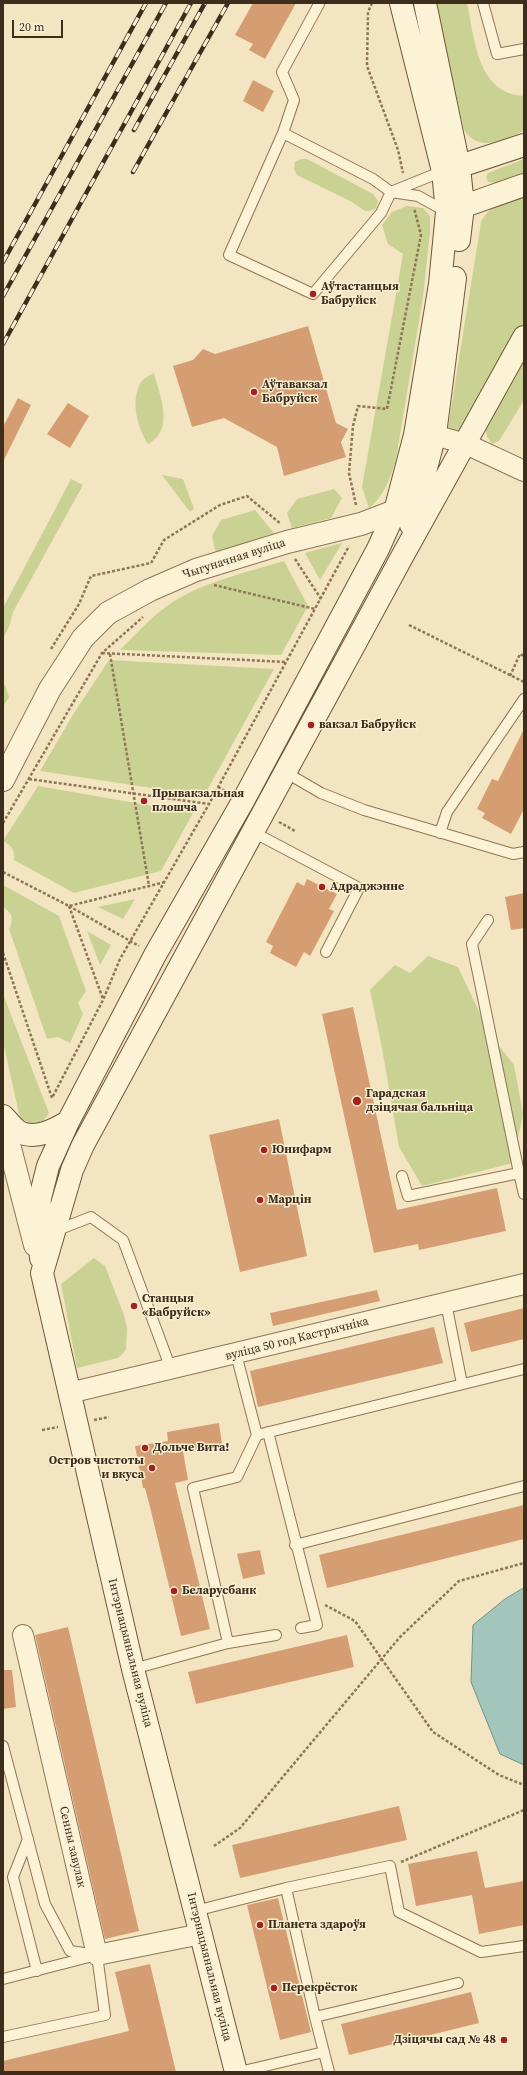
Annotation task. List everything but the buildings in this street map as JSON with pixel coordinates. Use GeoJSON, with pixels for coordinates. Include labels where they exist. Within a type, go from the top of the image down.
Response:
{"type":"FeatureCollection","features":[{"type":"Feature","properties":{"kind":"main road"},"geometry":{"type":"LineString","coordinates":[[401,3],[451,169]]}},
{"type":"Feature","properties":{"kind":"main road"},"geometry":{"type":"LineString","coordinates":[[403,555],[426,432],[440,284],[455,209],[451,169],[425,3]]}},
{"type":"Feature","properties":{"kind":"main road"},"geometry":{"type":"LineString","coordinates":[[451,169],[524,145]]}},
{"type":"Feature","properties":{"kind":"main road"},"geometry":{"type":"LineString","coordinates":[[455,209],[524,185]]}},
{"type":"Feature","properties":{"kind":"main road"},"geometry":{"type":"LineString","coordinates":[[53,1232],[72,1170],[83,1145],[403,555],[466,444],[524,337]]}},
{"type":"Feature","properties":{"kind":"main road"},"geometry":{"type":"LineString","coordinates":[[42,1273],[38,1223],[40,1198],[48,1166],[68,1122],[155,955],[243,801],[375,556],[426,432]]}},
{"type":"Feature","properties":{"kind":"main road","name":"Чыгуначная вуліца"},"geometry":{"type":"LineString","coordinates":[[3,780],[50,689],[83,638],[108,613],[150,590],[196,570],[280,544],[361,524],[394,511]]}},
{"type":"Feature","properties":{"kind":"main road"},"geometry":{"type":"LineString","coordinates":[[3,1116],[19,1132],[35,1135],[51,1132],[68,1122]]}},
{"type":"Feature","properties":{"kind":"main road"},"geometry":{"type":"LineString","coordinates":[[3,1121],[42,1273]]}},
{"type":"Feature","properties":{"kind":"main road","name":"Інтэрнацыянальная вуліца"},"geometry":{"type":"LineString","coordinates":[[53,1232],[42,1273],[133,1669],[236,2072]]}},
{"type":"Feature","properties":{"kind":"street"},"geometry":{"type":"LineString","coordinates":[[426,432],[466,444],[524,471]]}},
{"type":"Feature","properties":{"kind":"street","name":"вуліца 50 год Кастрычніка"},"geometry":{"type":"LineString","coordinates":[[69,1392],[236,1354],[260,1346],[524,1284]]}},
{"type":"Feature","properties":{"kind":"street","name":"Сенны завулак"},"geometry":{"type":"LineString","coordinates":[[23,1635],[97,1956]]}},
{"type":"Feature","properties":{"kind":"street"},"geometry":{"type":"LineString","coordinates":[[97,1956],[201,1934]]}},
{"type":"Feature","properties":{"kind":"lane"},"geometry":{"type":"LineString","coordinates":[[483,3],[497,54],[524,49]]}},
{"type":"Feature","properties":{"kind":"lane"},"geometry":{"type":"LineString","coordinates":[[319,4],[282,72],[294,100],[282,133],[229,255],[313,294],[381,213],[391,192],[451,169]]}},
{"type":"Feature","properties":{"kind":"lane"},"geometry":{"type":"LineString","coordinates":[[282,133],[373,179],[391,192],[418,196],[455,209]]}},
{"type":"Feature","properties":{"kind":"lane"},"geometry":{"type":"LineString","coordinates":[[440,833],[447,812],[524,699]]}},
{"type":"Feature","properties":{"kind":"lane"},"geometry":{"type":"LineString","coordinates":[[285,772],[321,793],[364,810],[513,854],[524,852]]}},
{"type":"Feature","properties":{"kind":"lane"},"geometry":{"type":"LineString","coordinates":[[253,832],[359,888],[326,952]]}},
{"type":"Feature","properties":{"kind":"lane"},"geometry":{"type":"LineString","coordinates":[[488,920],[472,944],[524,1194]]}},
{"type":"Feature","properties":{"kind":"lane"},"geometry":{"type":"LineString","coordinates":[[402,1176],[408,1196],[519,1173]]}},
{"type":"Feature","properties":{"kind":"lane"},"geometry":{"type":"LineString","coordinates":[[53,1232],[91,1217],[123,1240],[170,1369]]}},
{"type":"Feature","properties":{"kind":"lane"},"geometry":{"type":"LineString","coordinates":[[446,1303],[462,1384]]}},
{"type":"Feature","properties":{"kind":"lane"},"geometry":{"type":"LineString","coordinates":[[228,1643],[193,1488],[237,1477],[257,1435],[236,1354]]}},
{"type":"Feature","properties":{"kind":"lane"},"geometry":{"type":"LineString","coordinates":[[257,1435],[524,1369]]}},
{"type":"Feature","properties":{"kind":"lane"},"geometry":{"type":"LineString","coordinates":[[268,1432],[295,1545],[317,1625],[301,1628]]}},
{"type":"Feature","properties":{"kind":"lane"},"geometry":{"type":"LineString","coordinates":[[295,1545],[524,1486]]}},
{"type":"Feature","properties":{"kind":"lane"},"geometry":{"type":"LineString","coordinates":[[133,1669],[228,1643],[276,1635]]}},
{"type":"Feature","properties":{"kind":"lane"},"geometry":{"type":"LineString","coordinates":[[3,1746],[45,1904],[70,1951],[97,1956]]}},
{"type":"Feature","properties":{"kind":"lane"},"geometry":{"type":"LineString","coordinates":[[28,1839],[13,1877],[36,1971]]}},
{"type":"Feature","properties":{"kind":"lane"},"geometry":{"type":"LineString","coordinates":[[195,1911],[286,1888],[390,1866],[399,1912],[481,1952],[524,1946]]}},
{"type":"Feature","properties":{"kind":"lane"},"geometry":{"type":"LineString","coordinates":[[286,1888],[329,2072]]}},
{"type":"Feature","properties":{"kind":"lane"},"geometry":{"type":"LineString","coordinates":[[3,1979],[97,1956]]}},
{"type":"Feature","properties":{"kind":"lane"},"geometry":{"type":"LineString","coordinates":[[3,2037],[105,2015],[97,1956]]}},
{"type":"Feature","properties":{"kind":"lane"},"geometry":{"type":"LineString","coordinates":[[315,2017],[458,1983]]}},
{"type":"Feature","properties":{"kind":"lane"},"geometry":{"type":"LineString","coordinates":[[239,2072],[324,2052]]}},
{"type":"Feature","properties":{"kind":"path"},"geometry":{"type":"LineString","coordinates":[[372,3],[368,12],[367,66],[398,150],[406,186]]}},
{"type":"Feature","properties":{"kind":"path"},"geometry":{"type":"LineString","coordinates":[[79,604],[91,576],[151,563],[164,540],[220,505],[248,496],[282,526]]}},
{"type":"Feature","properties":{"kind":"path"},"geometry":{"type":"LineString","coordinates":[[294,557],[321,599]]}},
{"type":"Feature","properties":{"kind":"path"},"geometry":{"type":"LineString","coordinates":[[213,584],[315,609]]}},
{"type":"Feature","properties":{"kind":"path"},"geometry":{"type":"LineString","coordinates":[[3,823],[102,653],[144,616]]}},
{"type":"Feature","properties":{"kind":"path"},"geometry":{"type":"LineString","coordinates":[[409,625],[524,682]]}},
{"type":"Feature","properties":{"kind":"path"},"geometry":{"type":"LineString","coordinates":[[102,653],[286,662]]}},
{"type":"Feature","properties":{"kind":"path"},"geometry":{"type":"LineString","coordinates":[[110,654],[149,886]]}},
{"type":"Feature","properties":{"kind":"path"},"geometry":{"type":"LineString","coordinates":[[510,676],[520,654],[524,656]]}},
{"type":"Feature","properties":{"kind":"path"},"geometry":{"type":"LineString","coordinates":[[3,953],[52,1098],[104,1000],[120,959],[166,882],[209,804]]}},
{"type":"Feature","properties":{"kind":"path"},"geometry":{"type":"LineString","coordinates":[[3,872],[69,906],[131,941]]}},
{"type":"Feature","properties":{"kind":"path"},"geometry":{"type":"LineString","coordinates":[[69,906],[166,882]]}},
{"type":"Feature","properties":{"kind":"path"},"geometry":{"type":"LineString","coordinates":[[69,906],[104,1000]]}},
{"type":"Feature","properties":{"kind":"path"},"geometry":{"type":"LineString","coordinates":[[214,1846],[240,1828],[400,1637],[459,1581],[524,1563]]}},
{"type":"Feature","properties":{"kind":"path"},"geometry":{"type":"LineString","coordinates":[[309,1596],[355,1621],[433,1732],[499,1775],[524,1784]]}},
{"type":"Feature","properties":{"kind":"path"},"geometry":{"type":"LineString","coordinates":[[390,1866],[524,1810]]}},
{"type":"Feature","properties":{"kind":"green space"},"geometry":{"type":"Polygon","coordinates":[[[436,3],[467,3],[476,48],[487,75],[496,85],[508,93],[524,96],[524,131],[500,141],[484,143],[470,137],[464,130],[436,3]]]}},
{"type":"Feature","properties":{"kind":"green space"},"geometry":{"type":"Polygon","coordinates":[[[301,159],[307,159],[373,194],[378,201],[376,208],[370,211],[365,211],[352,202],[297,175],[294,169],[295,162],[301,159]]]}},
{"type":"Feature","properties":{"kind":"green space"},"geometry":{"type":"Polygon","coordinates":[[[524,159],[524,173],[495,183],[488,182],[486,177],[488,173],[524,159]]]}},
{"type":"Feature","properties":{"kind":"green space"},"geometry":{"type":"Polygon","coordinates":[[[524,194],[524,322],[473,413],[457,435],[450,434],[448,427],[481,222],[489,211],[499,204],[524,194]]]}},
{"type":"Feature","properties":{"kind":"green space"},"geometry":{"type":"Polygon","coordinates":[[[407,206],[423,208],[430,216],[430,232],[423,297],[396,459],[383,492],[375,503],[369,508],[362,487],[403,254],[388,244],[382,225],[392,212],[407,206]]]}},
{"type":"Feature","properties":{"kind":"green space"},"geometry":{"type":"Polygon","coordinates":[[[524,358],[524,400],[499,441],[492,444],[487,437],[485,426],[524,358]]]}},
{"type":"Feature","properties":{"kind":"green space"},"geometry":{"type":"Polygon","coordinates":[[[154,373],[162,402],[163,421],[161,430],[156,438],[148,444],[138,422],[135,405],[141,382],[154,373]]]}},
{"type":"Feature","properties":{"kind":"green space"},"geometry":{"type":"Polygon","coordinates":[[[162,475],[183,479],[194,509],[190,512],[162,475]]]}},
{"type":"Feature","properties":{"kind":"green space"},"geometry":{"type":"Polygon","coordinates":[[[71,479],[83,485],[13,612],[9,627],[3,639],[3,608],[71,479]]]}},
{"type":"Feature","properties":{"kind":"green space"},"geometry":{"type":"Polygon","coordinates":[[[334,489],[342,498],[331,518],[292,528],[287,513],[297,499],[334,489]]]}},
{"type":"Feature","properties":{"kind":"green space"},"geometry":{"type":"Polygon","coordinates":[[[255,510],[274,533],[216,553],[212,536],[221,520],[255,510]]]}},
{"type":"Feature","properties":{"kind":"green space"},"geometry":{"type":"Polygon","coordinates":[[[342,543],[320,580],[305,553],[342,543]]]}},
{"type":"Feature","properties":{"kind":"green space"},"geometry":{"type":"Polygon","coordinates":[[[284,561],[308,606],[281,655],[120,650],[155,616],[180,598],[224,579],[284,561]]]}},
{"type":"Feature","properties":{"kind":"green space"},"geometry":{"type":"Polygon","coordinates":[[[109,660],[274,669],[204,796],[40,771],[74,713],[109,660]]]}},
{"type":"Feature","properties":{"kind":"green space"},"geometry":{"type":"Polygon","coordinates":[[[5,685],[9,697],[3,707],[3,686],[5,685]]]}},
{"type":"Feature","properties":{"kind":"green space"},"geometry":{"type":"Polygon","coordinates":[[[38,786],[193,813],[161,871],[74,893],[14,860],[12,849],[3,841],[38,786]]]}},
{"type":"Feature","properties":{"kind":"green space"},"geometry":{"type":"Polygon","coordinates":[[[3,885],[59,916],[86,991],[78,1003],[83,1014],[70,1043],[58,1037],[47,1039],[9,929],[12,922],[12,917],[11,914],[3,907],[3,885]]]}},
{"type":"Feature","properties":{"kind":"green space"},"geometry":{"type":"Polygon","coordinates":[[[135,899],[123,919],[98,907],[135,899]]]}},
{"type":"Feature","properties":{"kind":"green space"},"geometry":{"type":"Polygon","coordinates":[[[87,931],[111,945],[100,965],[87,931]]]}},
{"type":"Feature","properties":{"kind":"green space"},"geometry":{"type":"Polygon","coordinates":[[[428,956],[458,967],[489,1033],[514,1065],[523,1114],[513,1163],[422,1186],[399,1147],[382,1048],[370,990],[395,965],[410,973],[428,956]]]}},
{"type":"Feature","properties":{"kind":"green space"},"geometry":{"type":"Polygon","coordinates":[[[3,994],[49,1113],[43,1121],[30,1124],[20,1118],[3,1042],[3,994]]]}},
{"type":"Feature","properties":{"kind":"green space"},"geometry":{"type":"Polygon","coordinates":[[[94,1258],[105,1266],[124,1315],[127,1328],[126,1350],[118,1358],[77,1368],[61,1284],[94,1258]]]}},
{"type":"Feature","properties":{"kind":"water"},"geometry":{"type":"Polygon","coordinates":[[[524,1588],[524,1765],[500,1754],[471,1682],[473,1625],[505,1599],[524,1588]]]}},
{"type":"Feature","properties":{"kind":"railway"},"geometry":{"type":"LineString","coordinates":[[3,262],[146,3]]}},
{"type":"Feature","properties":{"kind":"railway"},"geometry":{"type":"LineString","coordinates":[[3,296],[166,3]]}},
{"type":"Feature","properties":{"kind":"railway"},"geometry":{"type":"LineString","coordinates":[[3,344],[191,3]]}},
{"type":"Feature","properties":{"kind":"railway"},"geometry":{"type":"LineString","coordinates":[[134,130],[205,3]]}},
{"type":"Feature","properties":{"kind":"railway"},"geometry":{"type":"LineString","coordinates":[[133,172],[228,3]]}},
{"type":"Feature","properties":{"kind":"place","name":"Аўтастанцыя Бабруйск"},"geometry":{"type":"Point","coordinates":[313,294]}},
{"type":"Feature","properties":{"kind":"place","name":"Аўтавакзал Бабруйск"},"geometry":{"type":"Point","coordinates":[254,392]}},
{"type":"Feature","properties":{"kind":"place","name":"вакзал Бабруйск"},"geometry":{"type":"Point","coordinates":[311,725]}},
{"type":"Feature","properties":{"kind":"place","name":"Прывакзальная плошча"},"geometry":{"type":"Point","coordinates":[144,801]}},
{"type":"Feature","properties":{"kind":"place","name":"Адраджэнне"},"geometry":{"type":"Point","coordinates":[322,887]}},
{"type":"Feature","properties":{"kind":"place","name":"Гарадская дзіцячая бальніца"},"geometry":{"type":"Point","coordinates":[357,1101]}},
{"type":"Feature","properties":{"kind":"place","name":"Юнифарм"},"geometry":{"type":"Point","coordinates":[264,1150]}},
{"type":"Feature","properties":{"kind":"place","name":"Марцін"},"geometry":{"type":"Point","coordinates":[260,1200]}},
{"type":"Feature","properties":{"kind":"place","name":"Станцыя «Бабруйск»"},"geometry":{"type":"Point","coordinates":[134,1306]}},
{"type":"Feature","properties":{"kind":"place","name":"Дольче Вита!"},"geometry":{"type":"Point","coordinates":[145,1448]}},
{"type":"Feature","properties":{"kind":"place","name":"Остров чистоты и вкуса"},"geometry":{"type":"Point","coordinates":[152,1468]}},
{"type":"Feature","properties":{"kind":"place","name":"Беларусбанк"},"geometry":{"type":"Point","coordinates":[174,1591]}},
{"type":"Feature","properties":{"kind":"place","name":"Планета здароўя"},"geometry":{"type":"Point","coordinates":[260,1925]}},
{"type":"Feature","properties":{"kind":"place","name":"Перекрёсток"},"geometry":{"type":"Point","coordinates":[274,1988]}},
{"type":"Feature","properties":{"kind":"place","name":"Дзіцячы сад № 48"},"geometry":{"type":"Point","coordinates":[504,2040]}}]}
